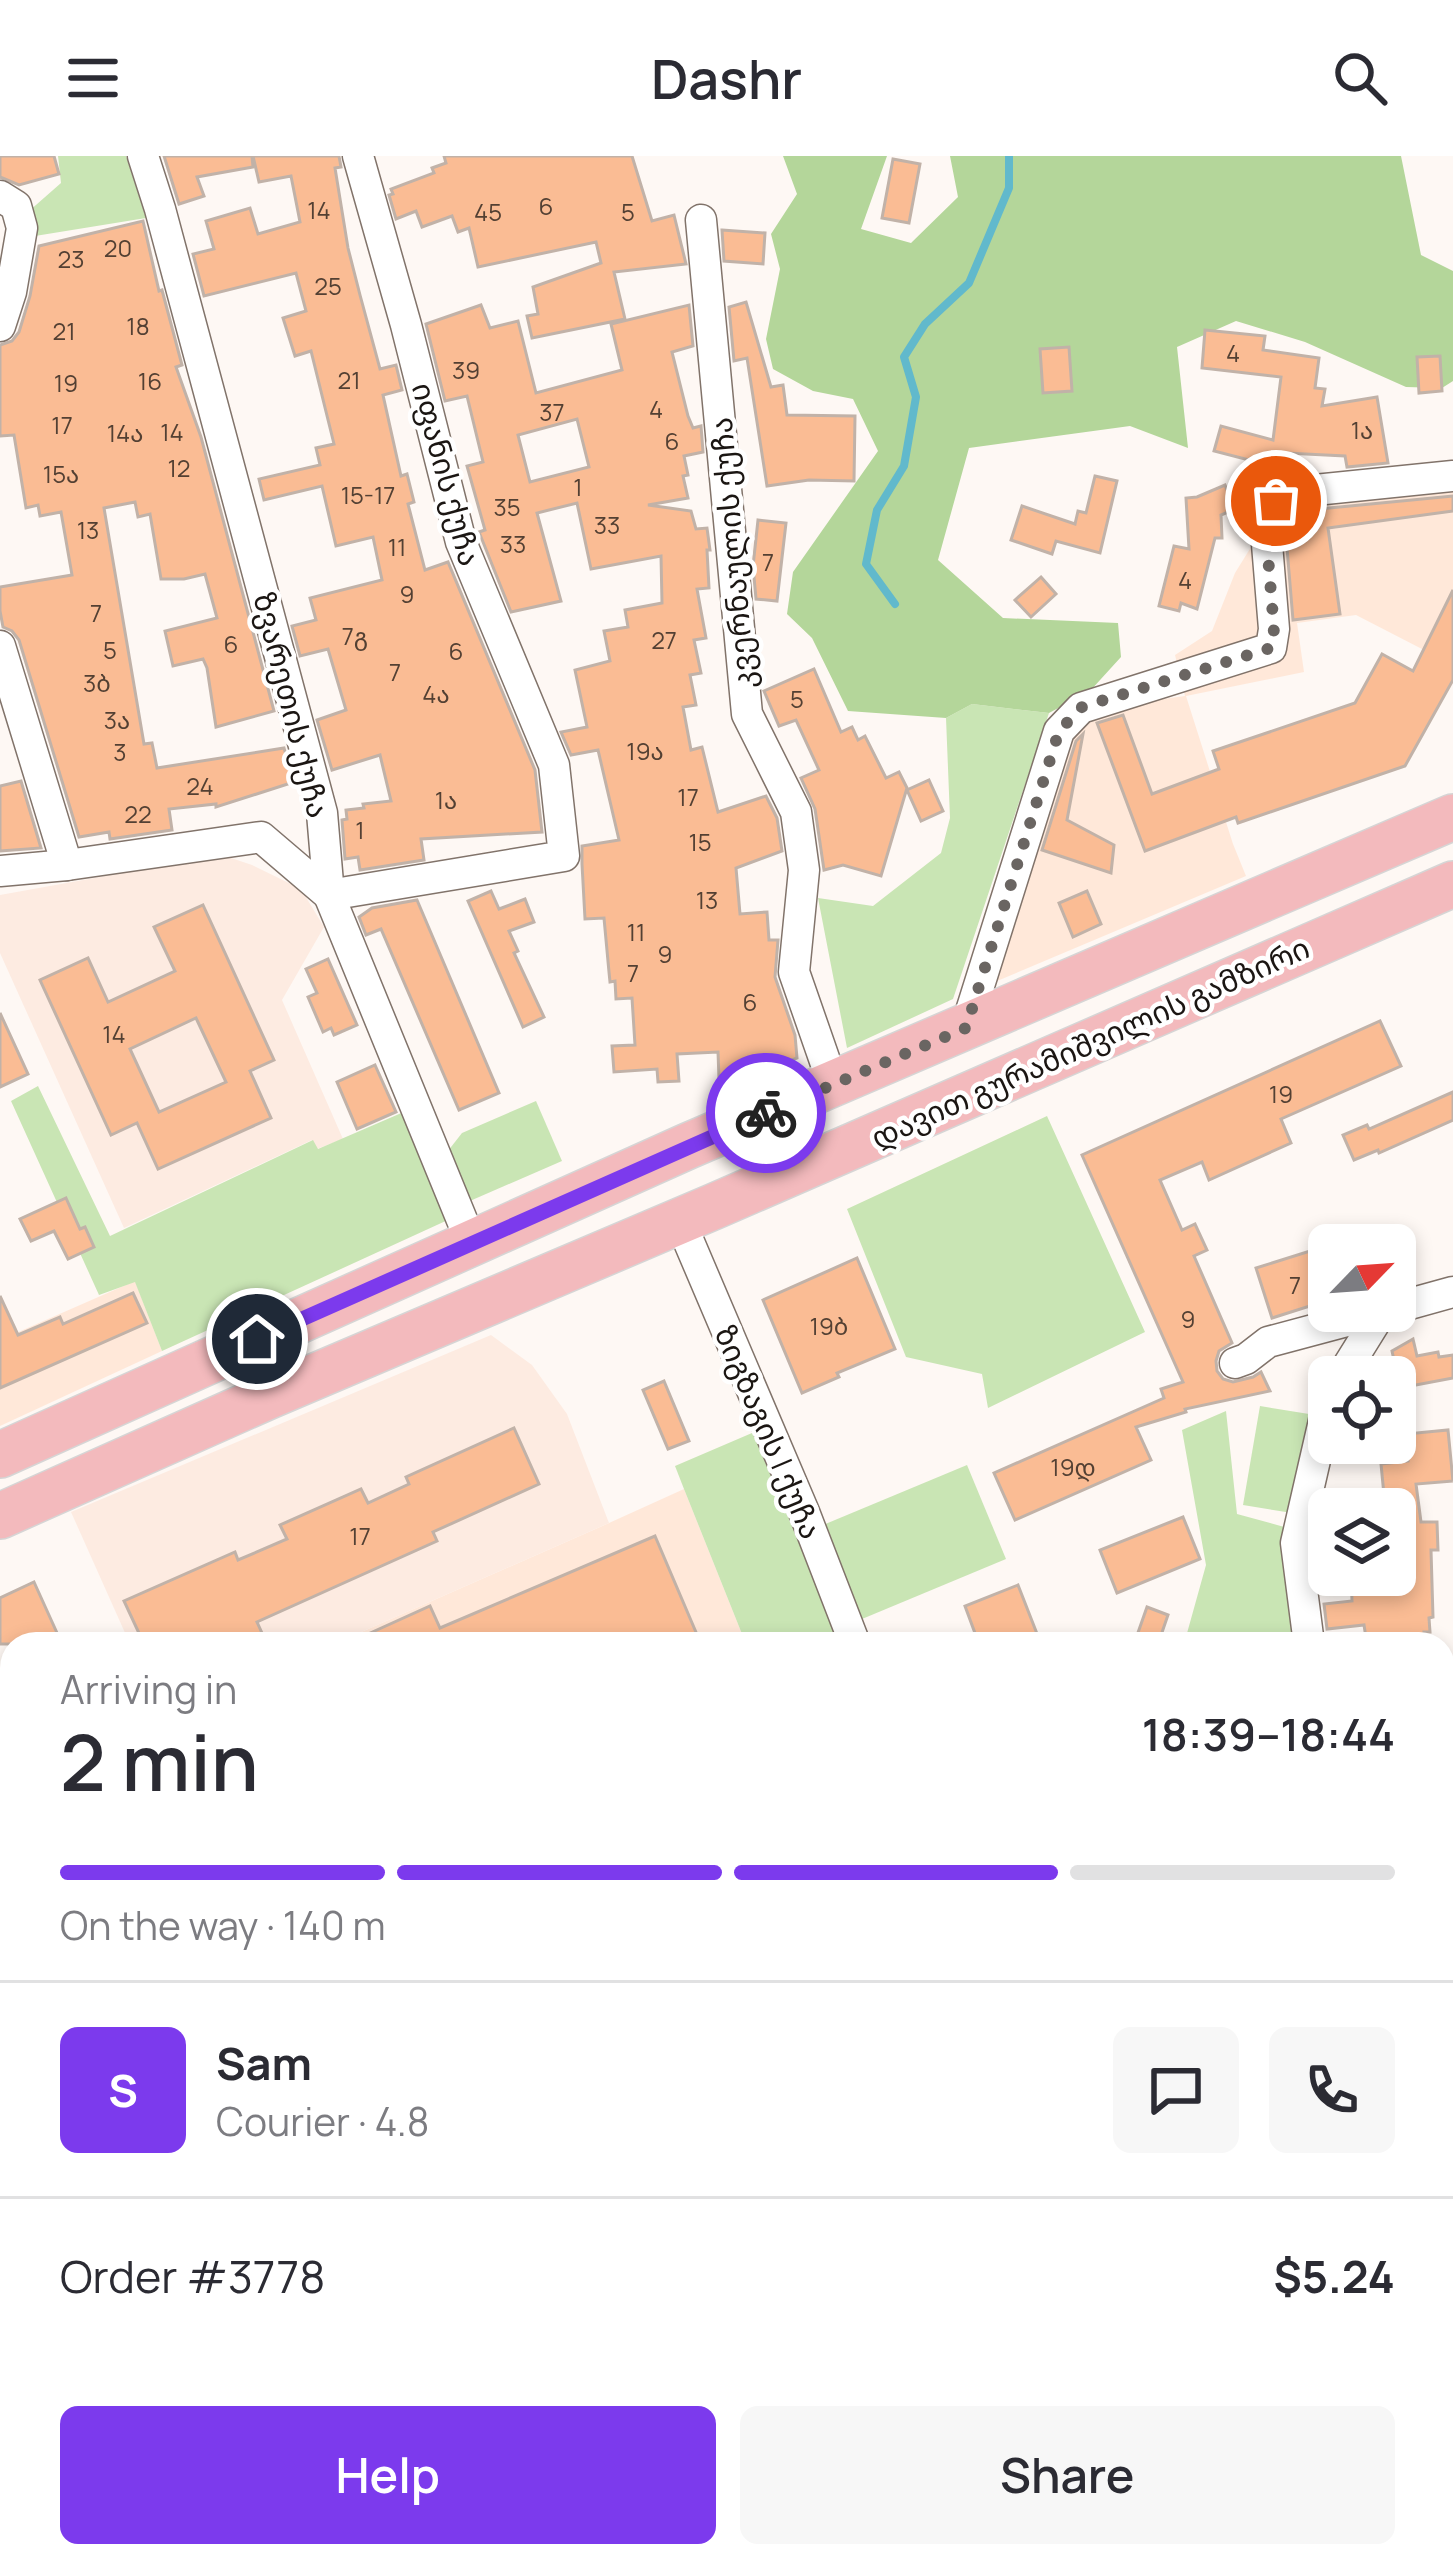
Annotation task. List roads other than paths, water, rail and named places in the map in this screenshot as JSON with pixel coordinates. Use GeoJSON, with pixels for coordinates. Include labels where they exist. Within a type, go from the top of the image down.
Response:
{"type":"FeatureCollection","features":[{"type":"Feature","properties":{"kind":"main road","name":"დავით გურამიშვილის გამზირი"},"geometry":{"type":"LineString","coordinates":[[0,1455],[654,1161],[1453,817]]}},
{"type":"Feature","properties":{"kind":"main road","name":"დავით გურამიშვილის გამზირი"},"geometry":{"type":"LineString","coordinates":[[0,1516],[1453,884]]}},
{"type":"Feature","properties":{"kind":"main road"},"geometry":{"type":"LineString","coordinates":[[654,1161],[680,1221]]}},
{"type":"Feature","properties":{"kind":"street","name":"ზვარეთის ქუჩა"},"geometry":{"type":"LineString","coordinates":[[143,156],[322,813],[329,895],[471,1242]]}},
{"type":"Feature","properties":{"kind":"street","name":"იფანის ქუჩა"},"geometry":{"type":"LineString","coordinates":[[329,895],[564,856],[554,765],[461,542],[412,344],[358,156]]}},
{"type":"Feature","properties":{"kind":"street"},"geometry":{"type":"LineString","coordinates":[[0,196],[16,206],[22,228],[0,326]]}},
{"type":"Feature","properties":{"kind":"street","name":"კვერნაულის ქუჩა"},"geometry":{"type":"LineString","coordinates":[[701,220],[747,714],[796,812],[804,870],[794,972],[833,1084]]}},
{"type":"Feature","properties":{"kind":"street"},"geometry":{"type":"LineString","coordinates":[[966,1028],[1059,731],[1082,707],[1271,648],[1274,629],[1265,520],[1276,501],[1315,490],[1453,476]]}},
{"type":"Feature","properties":{"kind":"street"},"geometry":{"type":"LineString","coordinates":[[0,646],[67,865]]}},
{"type":"Feature","properties":{"kind":"street"},"geometry":{"type":"LineString","coordinates":[[0,871],[261,838],[329,895]]}},
{"type":"Feature","properties":{"kind":"street","name":"ზიგზაგის I ქუჩა"},"geometry":{"type":"LineString","coordinates":[[680,1221],[850,1632]]}},
{"type":"Feature","properties":{"kind":"street"},"geometry":{"type":"LineString","coordinates":[[1416,1302],[1453,1292]]}},
{"type":"Feature","properties":{"kind":"street"},"geometry":{"type":"LineString","coordinates":[[1235,1363],[1268,1342],[1308,1331]]}},
{"type":"Feature","properties":{"kind":"street"},"geometry":{"type":"LineString","coordinates":[[1307,1632],[1296,1544],[1314,1464]]}},
{"type":"Feature","properties":{"kind":"waterway"},"geometry":{"type":"LineString","coordinates":[[895,604],[866,564],[877,510],[904,466],[916,397],[904,357],[925,324],[969,283],[1009,188],[1009,156]]}}]}
